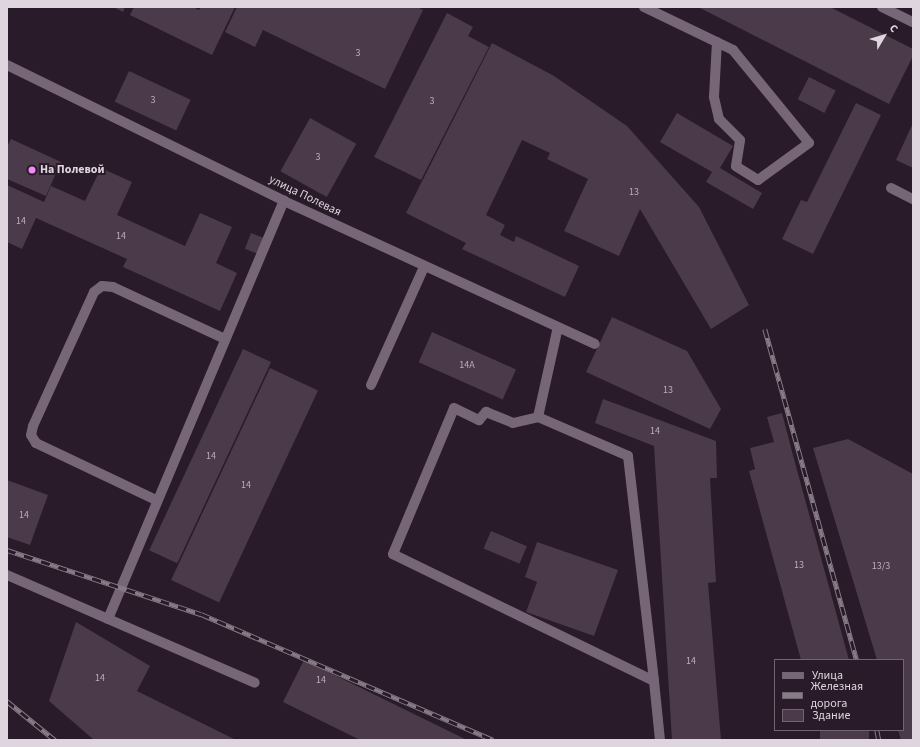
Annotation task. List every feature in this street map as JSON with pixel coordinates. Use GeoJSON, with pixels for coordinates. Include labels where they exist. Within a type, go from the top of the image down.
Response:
{"type":"FeatureCollection","features":[{"type":"Feature","properties":{"kind":"street"},"geometry":{"type":"LineString","coordinates":[[644,7],[717,42],[733,50],[809,142],[758,180],[736,166],[740,140],[719,119],[714,97],[717,42]]}},
{"type":"Feature","properties":{"kind":"street"},"geometry":{"type":"LineString","coordinates":[[882,7],[913,22]]}},
{"type":"Feature","properties":{"kind":"street","name":"улица Полевая"},"geometry":{"type":"LineString","coordinates":[[7,65],[284,201],[424,267],[595,344]]}},
{"type":"Feature","properties":{"kind":"street"},"geometry":{"type":"LineString","coordinates":[[891,188],[913,199]]}},
{"type":"Feature","properties":{"kind":"street"},"geometry":{"type":"LineString","coordinates":[[108,619],[156,500],[284,201]]}},
{"type":"Feature","properties":{"kind":"street"},"geometry":{"type":"LineString","coordinates":[[371,385],[424,267]]}},
{"type":"Feature","properties":{"kind":"street"},"geometry":{"type":"LineString","coordinates":[[156,500],[36,443],[31,435],[33,426],[94,292],[102,286],[113,287],[225,339]]}},
{"type":"Feature","properties":{"kind":"street"},"geometry":{"type":"LineString","coordinates":[[538,417],[558,327]]}},
{"type":"Feature","properties":{"kind":"street"},"geometry":{"type":"LineString","coordinates":[[654,681],[393,554],[454,408],[479,420],[486,412],[513,423],[538,417],[628,456],[654,681],[660,740]]}},
{"type":"Feature","properties":{"kind":"street"},"geometry":{"type":"LineString","coordinates":[[7,575],[254,683]]}},
{"type":"Feature","properties":{"kind":"building"},"geometry":{"type":"Polygon","coordinates":[[[113,7],[125,7],[123,12],[113,7]]]}},
{"type":"Feature","properties":{"kind":"building"},"geometry":{"type":"Polygon","coordinates":[[[134,7],[193,7],[199,10],[201,7],[235,7],[212,55],[130,15],[134,7]]]}},
{"type":"Feature","properties":{"kind":"building"},"geometry":{"type":"Polygon","coordinates":[[[237,7],[417,7],[423,10],[385,89],[263,30],[255,47],[225,32],[237,7]]]}},
{"type":"Feature","properties":{"kind":"building"},"geometry":{"type":"Polygon","coordinates":[[[698,7],[830,7],[913,49],[913,56],[889,104],[698,7]]]}},
{"type":"Feature","properties":{"kind":"building"},"geometry":{"type":"Polygon","coordinates":[[[447,13],[473,27],[468,36],[489,47],[421,180],[374,157],[447,13]]]}},
{"type":"Feature","properties":{"kind":"building"},"geometry":{"type":"Polygon","coordinates":[[[492,43],[554,76],[627,126],[699,207],[749,305],[711,329],[640,209],[619,256],[564,231],[588,179],[547,159],[550,153],[522,140],[486,215],[505,225],[500,235],[514,242],[516,236],[579,266],[565,297],[462,249],[466,243],[406,213],[492,43]]]}},
{"type":"Feature","properties":{"kind":"building"},"geometry":{"type":"Polygon","coordinates":[[[129,71],[191,100],[176,131],[115,102],[129,71]]]}},
{"type":"Feature","properties":{"kind":"building"},"geometry":{"type":"Polygon","coordinates":[[[809,77],[836,91],[824,113],[798,99],[809,77]]]}},
{"type":"Feature","properties":{"kind":"building"},"geometry":{"type":"Polygon","coordinates":[[[856,103],[881,115],[813,254],[782,239],[801,200],[807,202],[856,103]]]}},
{"type":"Feature","properties":{"kind":"building"},"geometry":{"type":"Polygon","coordinates":[[[677,113],[733,146],[720,168],[762,193],[753,209],[706,182],[712,172],[660,142],[677,113]]]}},
{"type":"Feature","properties":{"kind":"building"},"geometry":{"type":"Polygon","coordinates":[[[310,118],[356,144],[327,197],[280,171],[310,118]]]}},
{"type":"Feature","properties":{"kind":"building"},"geometry":{"type":"Polygon","coordinates":[[[913,123],[913,168],[896,160],[913,123]]]}},
{"type":"Feature","properties":{"kind":"building","name":"На Полевой"},"geometry":{"type":"Polygon","coordinates":[[[11,139],[61,162],[46,196],[7,179],[7,147],[11,139]]]}},
{"type":"Feature","properties":{"kind":"building"},"geometry":{"type":"Polygon","coordinates":[[[101,168],[132,182],[117,215],[185,246],[200,213],[232,227],[216,263],[237,273],[220,311],[123,267],[127,259],[36,218],[22,249],[7,242],[7,185],[44,202],[51,186],[85,201],[101,168]]]}},
{"type":"Feature","properties":{"kind":"building"},"geometry":{"type":"Polygon","coordinates":[[[251,233],[264,238],[258,254],[245,249],[251,233]]]}},
{"type":"Feature","properties":{"kind":"building"},"geometry":{"type":"Polygon","coordinates":[[[612,317],[687,351],[721,409],[710,429],[586,372],[612,317]]]}},
{"type":"Feature","properties":{"kind":"building"},"geometry":{"type":"Polygon","coordinates":[[[432,332],[516,369],[503,400],[419,362],[432,332]]]}},
{"type":"Feature","properties":{"kind":"building"},"geometry":{"type":"Polygon","coordinates":[[[243,349],[271,362],[177,563],[149,550],[243,349]]]}},
{"type":"Feature","properties":{"kind":"building"},"geometry":{"type":"Polygon","coordinates":[[[270,368],[318,390],[219,602],[171,580],[270,368]]]}},
{"type":"Feature","properties":{"kind":"building"},"geometry":{"type":"Polygon","coordinates":[[[603,399],[716,441],[717,478],[710,478],[716,582],[708,583],[721,740],[672,740],[654,446],[595,423],[603,399]]]}},
{"type":"Feature","properties":{"kind":"building"},"geometry":{"type":"Polygon","coordinates":[[[782,413],[849,659],[801,659],[749,471],[755,469],[750,448],[774,442],[767,417],[782,413]]]}},
{"type":"Feature","properties":{"kind":"building"},"geometry":{"type":"Polygon","coordinates":[[[848,439],[913,474],[913,740],[901,740],[898,731],[904,731],[904,659],[877,659],[813,448],[848,439]]]}},
{"type":"Feature","properties":{"kind":"building"},"geometry":{"type":"Polygon","coordinates":[[[7,480],[48,495],[30,545],[7,537],[7,480]]]}},
{"type":"Feature","properties":{"kind":"building"},"geometry":{"type":"Polygon","coordinates":[[[491,531],[527,546],[519,564],[484,548],[491,531]]]}},
{"type":"Feature","properties":{"kind":"building"},"geometry":{"type":"Polygon","coordinates":[[[537,542],[618,570],[594,636],[526,612],[537,582],[525,577],[537,542]]]}},
{"type":"Feature","properties":{"kind":"building"},"geometry":{"type":"Polygon","coordinates":[[[76,622],[150,666],[137,691],[236,740],[94,740],[49,701],[76,622]]]}},
{"type":"Feature","properties":{"kind":"building"},"geometry":{"type":"Polygon","coordinates":[[[304,660],[467,740],[360,740],[283,702],[304,660]]]}},
{"type":"Feature","properties":{"kind":"building"},"geometry":{"type":"Polygon","coordinates":[[[820,731],[869,731],[869,740],[820,740],[820,731]]]}},
{"type":"Feature","properties":{"kind":"railway"},"geometry":{"type":"LineString","coordinates":[[765,329],[857,659]]}},
{"type":"Feature","properties":{"kind":"railway"},"geometry":{"type":"LineString","coordinates":[[7,550],[201,614],[493,740]]}},
{"type":"Feature","properties":{"kind":"railway"},"geometry":{"type":"LineString","coordinates":[[7,701],[55,740]]}},
{"type":"Feature","properties":{"kind":"railway"},"geometry":{"type":"LineString","coordinates":[[877,731],[879,740]]}},
{"type":"Feature","properties":{"kind":"place","name":"На Полевой"},"geometry":{"type":"Point","coordinates":[32,170]}}]}
